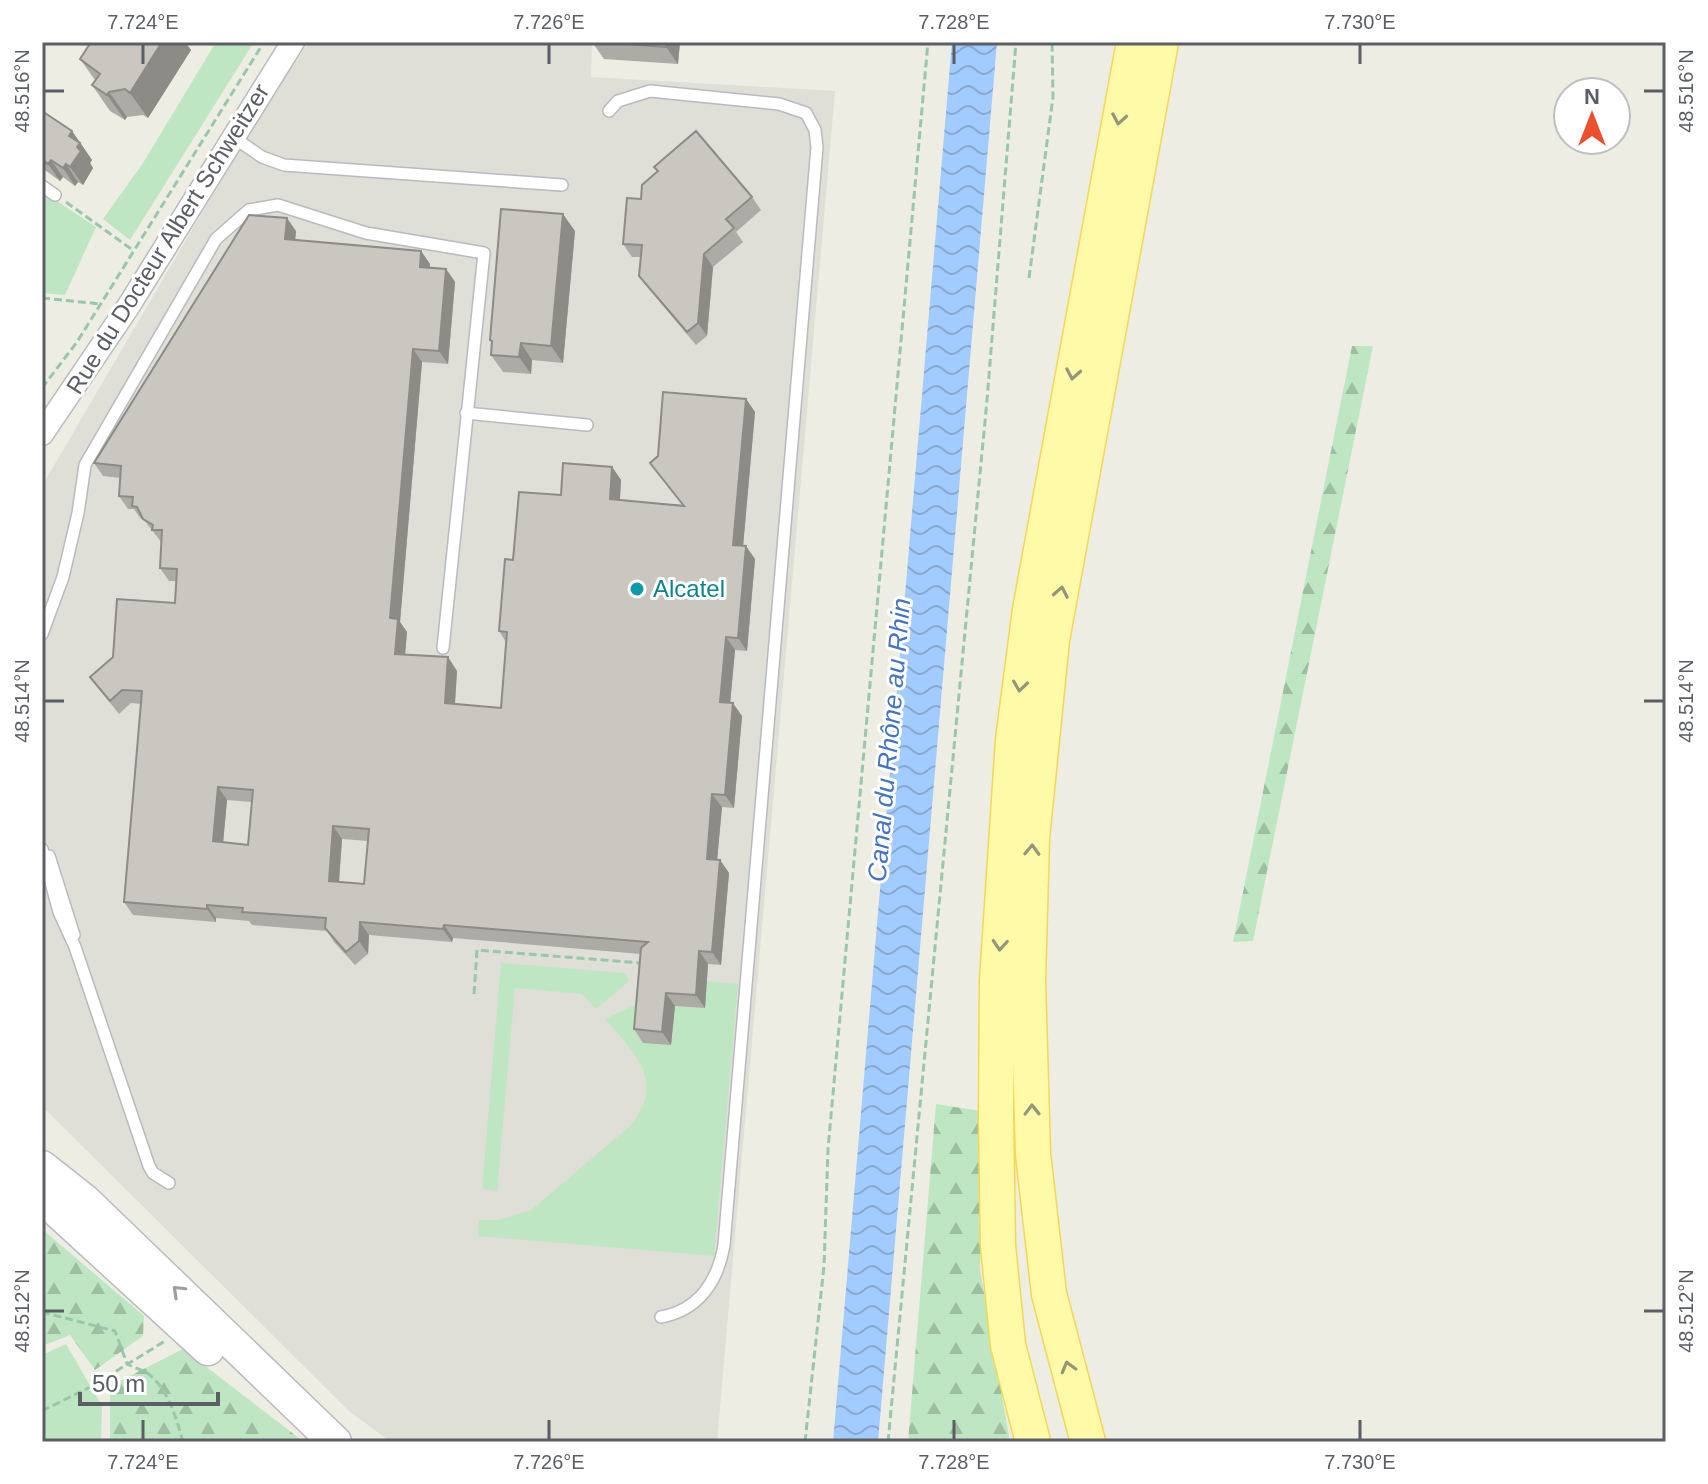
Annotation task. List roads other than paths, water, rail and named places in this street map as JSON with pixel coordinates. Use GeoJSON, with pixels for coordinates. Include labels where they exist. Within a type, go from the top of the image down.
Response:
{"type":"FeatureCollection","features":[{"type":"Feature","properties":{"kind":"main road"},"geometry":{"type":"LineString","coordinates":[[1033,1442],[1008,1345],[998,1246],[997,981],[1013,740],[1030,610],[1134,42]]}},
{"type":"Feature","properties":{"kind":"main road"},"geometry":{"type":"LineString","coordinates":[[1088,1442],[1049,1294],[1033,1154],[1028,981],[1032,838],[1052,640],[1161,42]]}},
{"type":"Feature","properties":{"kind":"street","name":"Rue du Docteur Albert Schweitzer"},"geometry":{"type":"LineString","coordinates":[[42,434],[128,307],[293,42]]}},
{"type":"Feature","properties":{"kind":"street"},"geometry":{"type":"LineString","coordinates":[[42,1167],[85,1201],[335,1442]]}},
{"type":"Feature","properties":{"kind":"street"},"geometry":{"type":"LineString","coordinates":[[42,1197],[310,1442]]}},
{"type":"Feature","properties":{"kind":"lane"},"geometry":{"type":"LineString","coordinates":[[609,111],[618,101],[650,91],[779,104],[806,113],[815,130],[817,147],[724,1245],[720,1267],[705,1293],[682,1310],[661,1317]]}},
{"type":"Feature","properties":{"kind":"lane"},"geometry":{"type":"LineString","coordinates":[[233,137],[262,157],[284,165],[562,185]]}},
{"type":"Feature","properties":{"kind":"lane"},"geometry":{"type":"LineString","coordinates":[[42,186],[55,195]]}},
{"type":"Feature","properties":{"kind":"lane"},"geometry":{"type":"LineString","coordinates":[[42,634],[63,577],[85,465],[216,239],[249,210],[278,205],[366,233],[484,253],[443,648]]}},
{"type":"Feature","properties":{"kind":"lane"},"geometry":{"type":"LineString","coordinates":[[466,413],[587,425]]}},
{"type":"Feature","properties":{"kind":"lane"},"geometry":{"type":"LineString","coordinates":[[42,847],[59,912],[75,947],[149,1166],[153,1173],[169,1183]]}},
{"type":"Feature","properties":{"kind":"water"},"geometry":{"type":"Polygon","coordinates":[[[952,42],[997,42],[878,1442],[833,1442],[952,42]]]}},
{"type":"Feature","properties":{"kind":"place","name":"Alcatel"},"geometry":{"type":"Point","coordinates":[637,589]}},
{"type":"Feature","properties":{"kind":"water label","name":"Canal du Rhône au Rhin"},"geometry":{"type":"Point","coordinates":[889,740]}}]}
